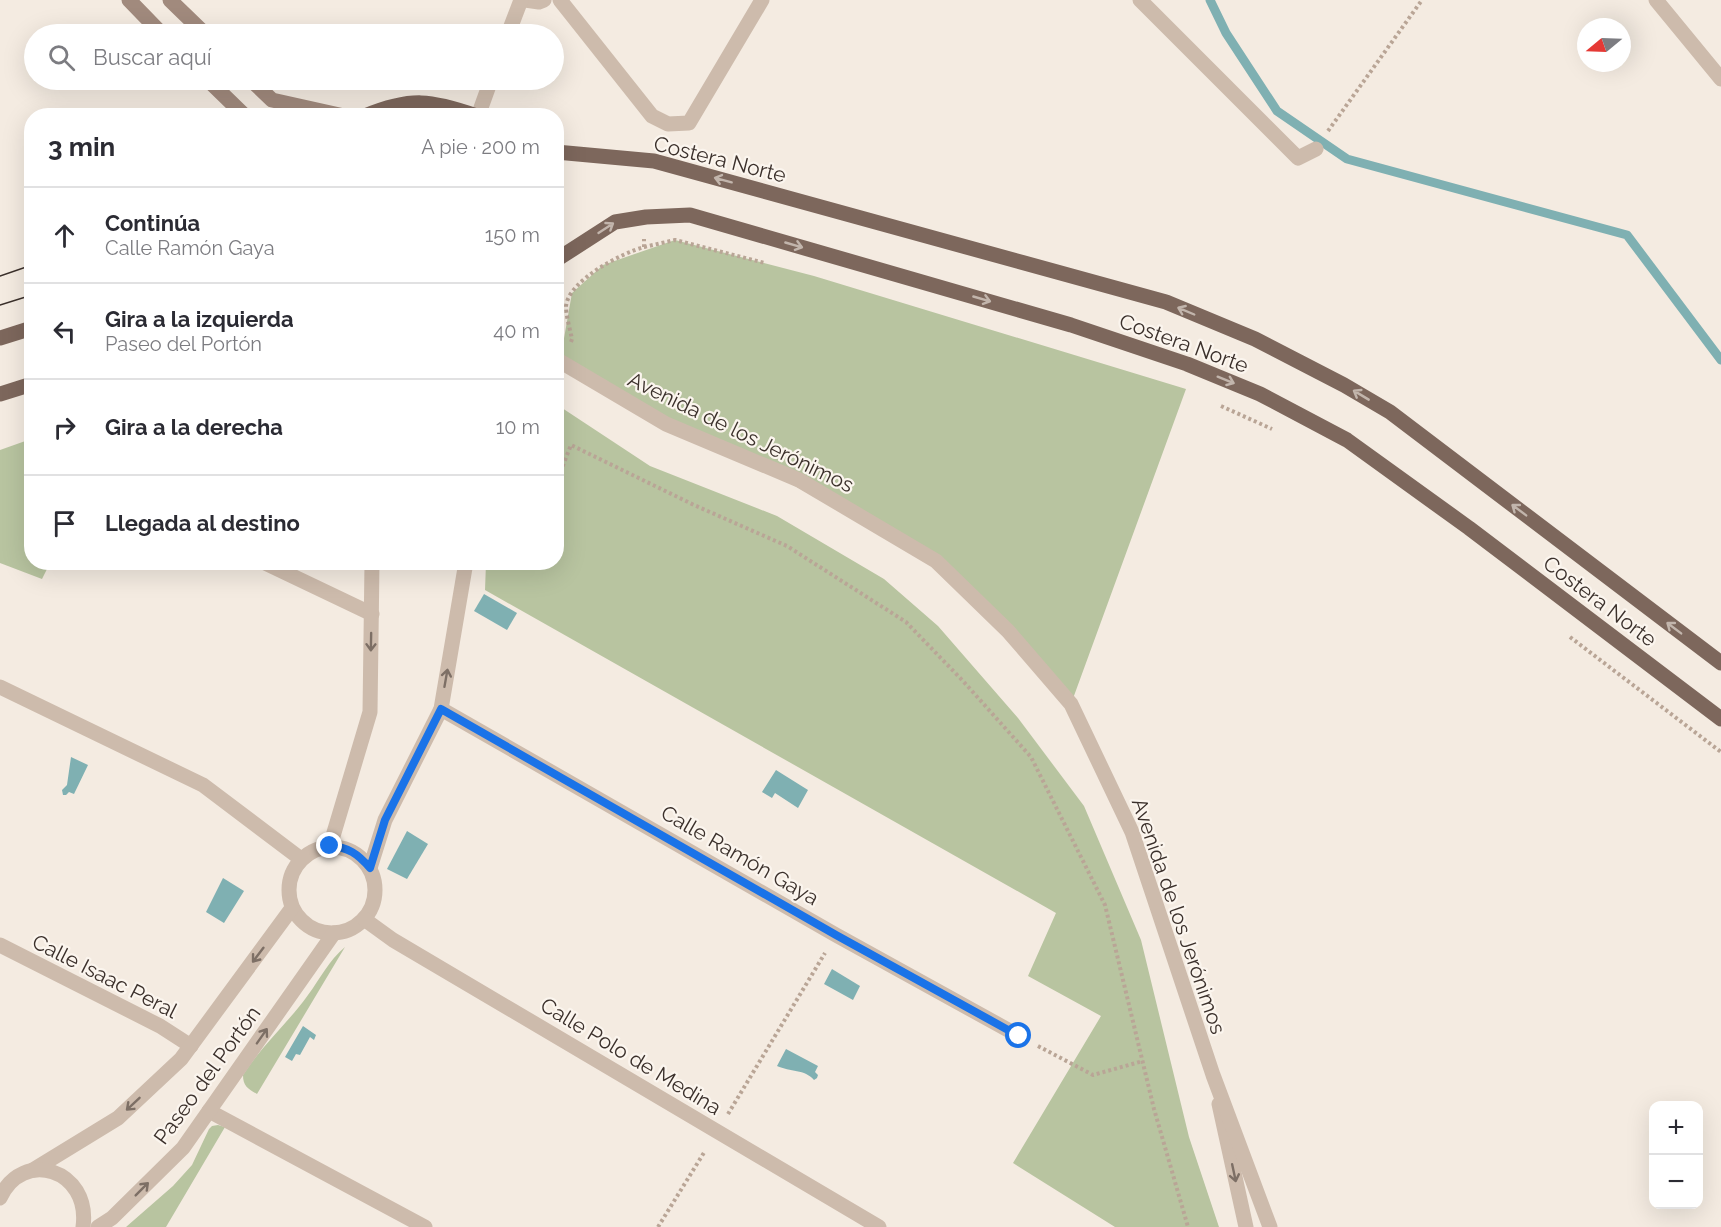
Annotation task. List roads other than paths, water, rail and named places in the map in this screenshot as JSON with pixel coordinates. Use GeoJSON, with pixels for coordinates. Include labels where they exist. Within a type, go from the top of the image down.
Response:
{"type":"FeatureCollection","features":[{"type":"Feature","properties":{"kind":"main road"},"geometry":{"type":"LineString","coordinates":[[129,0],[152,24]]}},
{"type":"Feature","properties":{"kind":"main road"},"geometry":{"type":"LineString","coordinates":[[170,0],[195,24]]}},
{"type":"Feature","properties":{"kind":"main road"},"geometry":{"type":"LineString","coordinates":[[218,90],[237,108]]}},
{"type":"Feature","properties":{"kind":"main road"},"geometry":{"type":"LineString","coordinates":[[262,90],[272,100],[308,108]]}},
{"type":"Feature","properties":{"kind":"main road"},"geometry":{"type":"LineString","coordinates":[[385,108],[422,101],[454,108]]}},
{"type":"Feature","properties":{"kind":"main road","name":"Costera Norte"},"geometry":{"type":"LineString","coordinates":[[564,153],[654,161],[1166,302],[1255,339],[1344,385],[1390,412],[1721,663]]}},
{"type":"Feature","properties":{"kind":"main road","name":"Costera Norte"},"geometry":{"type":"LineString","coordinates":[[564,255],[615,222],[646,217],[690,215],[1071,325],[1187,364],[1260,394],[1347,440],[1469,528],[1721,719]]}},
{"type":"Feature","properties":{"kind":"main road"},"geometry":{"type":"LineString","coordinates":[[0,338],[24,330]]}},
{"type":"Feature","properties":{"kind":"main road"},"geometry":{"type":"LineString","coordinates":[[0,394],[24,386]]}},
{"type":"Feature","properties":{"kind":"street"},"geometry":{"type":"LineString","coordinates":[[512,24],[523,0],[539,2],[544,0]]}},
{"type":"Feature","properties":{"kind":"street"},"geometry":{"type":"LineString","coordinates":[[560,0],[652,116],[668,124],[689,123],[762,0]]}},
{"type":"Feature","properties":{"kind":"street"},"geometry":{"type":"LineString","coordinates":[[1140,0],[1298,158],[1316,149]]}},
{"type":"Feature","properties":{"kind":"street"},"geometry":{"type":"LineString","coordinates":[[1656,0],[1721,79]]}},
{"type":"Feature","properties":{"kind":"street"},"geometry":{"type":"LineString","coordinates":[[481,108],[487,90]]}},
{"type":"Feature","properties":{"kind":"street","name":"Avenida de los Jerónimos"},"geometry":{"type":"LineString","coordinates":[[564,364],[666,424],[799,480],[936,561],[1008,630],[1071,704],[1127,822],[1213,1075],[1270,1227]]}},
{"type":"Feature","properties":{"kind":"street"},"geometry":{"type":"LineString","coordinates":[[280,570],[372,614]]}},
{"type":"Feature","properties":{"kind":"street"},"geometry":{"type":"LineString","coordinates":[[330,846],[370,712],[372,570]]}},
{"type":"Feature","properties":{"kind":"street"},"geometry":{"type":"LineString","coordinates":[[370,868],[385,820],[441,709],[465,570]]}},
{"type":"Feature","properties":{"kind":"street"},"geometry":{"type":"LineString","coordinates":[[0,687],[203,784],[301,859]]}},
{"type":"Feature","properties":{"kind":"street","name":"Calle Ramón Gaya"},"geometry":{"type":"LineString","coordinates":[[441,709],[836,935],[1019,1036]]}},
{"type":"Feature","properties":{"kind":"street"},"geometry":{"type":"LineString","coordinates":[[330,846],[352,851],[370,868],[375,881],[372,908],[355,927],[345,932],[321,932],[309,927],[299,919],[292,908],[289,895],[289,882],[293,870],[301,859],[319,848],[330,846]]}},
{"type":"Feature","properties":{"kind":"street","name":"Paseo del Portón"},"geometry":{"type":"LineString","coordinates":[[2,1192],[18,1176],[33,1170],[118,1118],[181,1059],[292,908]]}},
{"type":"Feature","properties":{"kind":"street","name":"Calle Polo de Medina"},"geometry":{"type":"LineString","coordinates":[[364,919],[393,940],[879,1227]]}},
{"type":"Feature","properties":{"kind":"street","name":"Paseo del Portón"},"geometry":{"type":"LineString","coordinates":[[98,1227],[112,1218],[183,1148],[334,933]]}},
{"type":"Feature","properties":{"kind":"street","name":"Calle Isaac Peral"},"geometry":{"type":"LineString","coordinates":[[0,945],[160,1026],[191,1046]]}},
{"type":"Feature","properties":{"kind":"street"},"geometry":{"type":"LineString","coordinates":[[1213,1075],[1246,1227]]}},
{"type":"Feature","properties":{"kind":"street"},"geometry":{"type":"LineString","coordinates":[[209,1111],[425,1227]]}},
{"type":"Feature","properties":{"kind":"street"},"geometry":{"type":"LineString","coordinates":[[33,1170],[48,1170],[62,1175],[74,1185],[82,1198],[85,1213],[83,1227]]}},
{"type":"Feature","properties":{"kind":"water"},"geometry":{"type":"Polygon","coordinates":[[[484,594],[517,613],[507,630],[474,611],[484,594]]]}},
{"type":"Feature","properties":{"kind":"water"},"geometry":{"type":"Polygon","coordinates":[[[71,757],[88,765],[74,794],[69,792],[63,795],[62,790],[67,785],[71,757]]]}},
{"type":"Feature","properties":{"kind":"water"},"geometry":{"type":"Polygon","coordinates":[[[776,770],[808,790],[798,808],[775,793],[772,798],[762,792],[776,770]]]}},
{"type":"Feature","properties":{"kind":"water"},"geometry":{"type":"Polygon","coordinates":[[[407,831],[428,844],[407,879],[387,869],[407,831]]]}},
{"type":"Feature","properties":{"kind":"water"},"geometry":{"type":"Polygon","coordinates":[[[223,878],[244,891],[224,923],[206,912],[223,878]]]}},
{"type":"Feature","properties":{"kind":"water"},"geometry":{"type":"Polygon","coordinates":[[[832,969],[860,986],[853,1000],[824,984],[832,969]]]}},
{"type":"Feature","properties":{"kind":"water"},"geometry":{"type":"Polygon","coordinates":[[[303,1026],[316,1035],[314,1040],[310,1037],[300,1055],[296,1054],[292,1061],[285,1057],[303,1026]]]}},
{"type":"Feature","properties":{"kind":"water"},"geometry":{"type":"Polygon","coordinates":[[[786,1049],[818,1066],[815,1072],[818,1075],[817,1078],[814,1080],[802,1072],[777,1066],[786,1049]]]}},
{"type":"Feature","properties":{"kind":"waterway"},"geometry":{"type":"LineString","coordinates":[[1210,0],[1226,33],[1277,111],[1347,159],[1627,235],[1721,360]]}},
{"type":"Feature","properties":{"kind":"tram line"},"geometry":{"type":"LineString","coordinates":[[0,276],[24,268]]}},
{"type":"Feature","properties":{"kind":"tram line"},"geometry":{"type":"LineString","coordinates":[[0,305],[24,298]]}}]}
